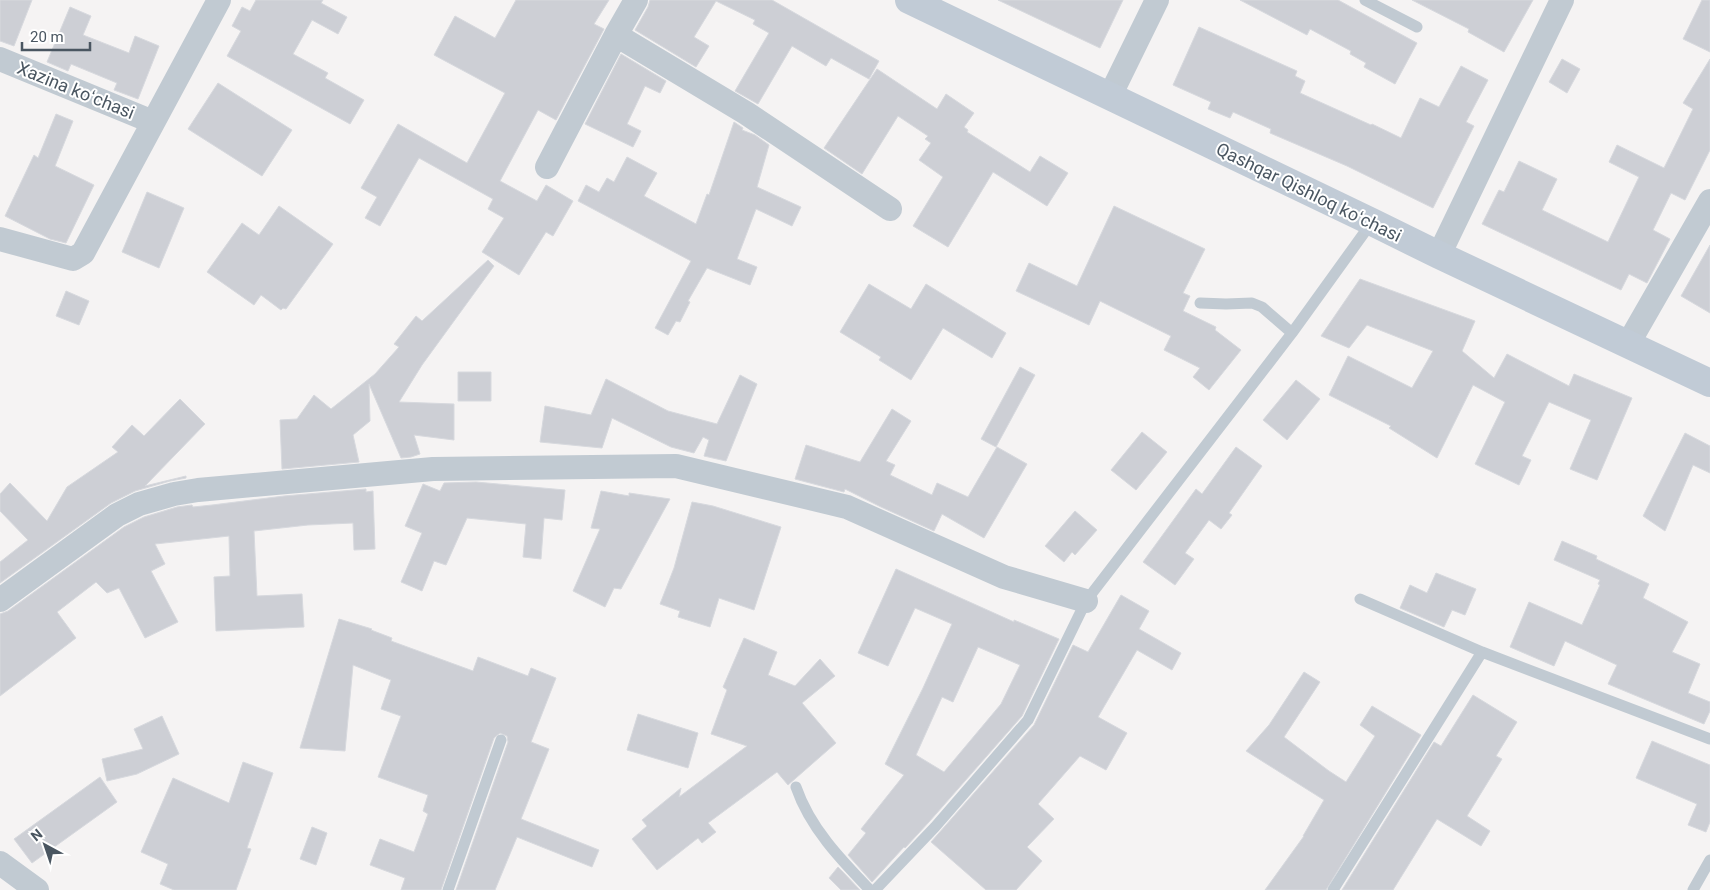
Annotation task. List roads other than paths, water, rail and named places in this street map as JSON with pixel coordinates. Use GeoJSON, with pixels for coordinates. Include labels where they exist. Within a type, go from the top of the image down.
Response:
{"type":"FeatureCollection","features":[{"type":"Feature","properties":{"kind":"main road","name":"Qashqar Qishloq koʻchasi"},"geometry":{"type":"LineString","coordinates":[[909,0],[1710,383]]}},
{"type":"Feature","properties":{"kind":"street"},"geometry":{"type":"LineString","coordinates":[[0,239],[73,259],[83,253],[219,0]]}},
{"type":"Feature","properties":{"kind":"street"},"geometry":{"type":"LineString","coordinates":[[547,167],[636,0]]}},
{"type":"Feature","properties":{"kind":"street"},"geometry":{"type":"LineString","coordinates":[[1110,96],[1157,0]]}},
{"type":"Feature","properties":{"kind":"street"},"geometry":{"type":"LineString","coordinates":[[1439,255],[1562,0]]}},
{"type":"Feature","properties":{"kind":"street"},"geometry":{"type":"LineString","coordinates":[[616,35],[746,113],[890,209]]}},
{"type":"Feature","properties":{"kind":"street","name":"Xazina koʻchasi"},"geometry":{"type":"LineString","coordinates":[[0,59],[153,122]]}},
{"type":"Feature","properties":{"kind":"street"},"geometry":{"type":"LineString","coordinates":[[1628,344],[1710,201]]}},
{"type":"Feature","properties":{"kind":"street"},"geometry":{"type":"LineString","coordinates":[[0,600],[117,515],[139,504],[174,494],[198,490],[433,468],[676,466],[847,507],[1004,577],[1086,601]]}},
{"type":"Feature","properties":{"kind":"street"},"geometry":{"type":"LineString","coordinates":[[0,863],[37,890]]}},
{"type":"Feature","properties":{"kind":"lane"},"geometry":{"type":"LineString","coordinates":[[1365,0],[1417,27]]}},
{"type":"Feature","properties":{"kind":"lane"},"geometry":{"type":"LineString","coordinates":[[875,890],[935,827],[1028,720],[1086,601],[1292,333],[1372,222]]}},
{"type":"Feature","properties":{"kind":"lane"},"geometry":{"type":"LineString","coordinates":[[1200,302],[1252,303],[1262,307],[1292,333]]}},
{"type":"Feature","properties":{"kind":"lane"},"geometry":{"type":"LineString","coordinates":[[1360,599],[1482,652],[1710,739]]}},
{"type":"Feature","properties":{"kind":"lane"},"geometry":{"type":"LineString","coordinates":[[1333,890],[1482,652]]}},
{"type":"Feature","properties":{"kind":"lane"},"geometry":{"type":"LineString","coordinates":[[448,890],[501,740]]}},
{"type":"Feature","properties":{"kind":"lane"},"geometry":{"type":"LineString","coordinates":[[796,787],[802,802],[832,850],[870,890]]}},
{"type":"Feature","properties":{"kind":"lane"},"geometry":{"type":"LineString","coordinates":[[1693,890],[1710,860]]}}]}
